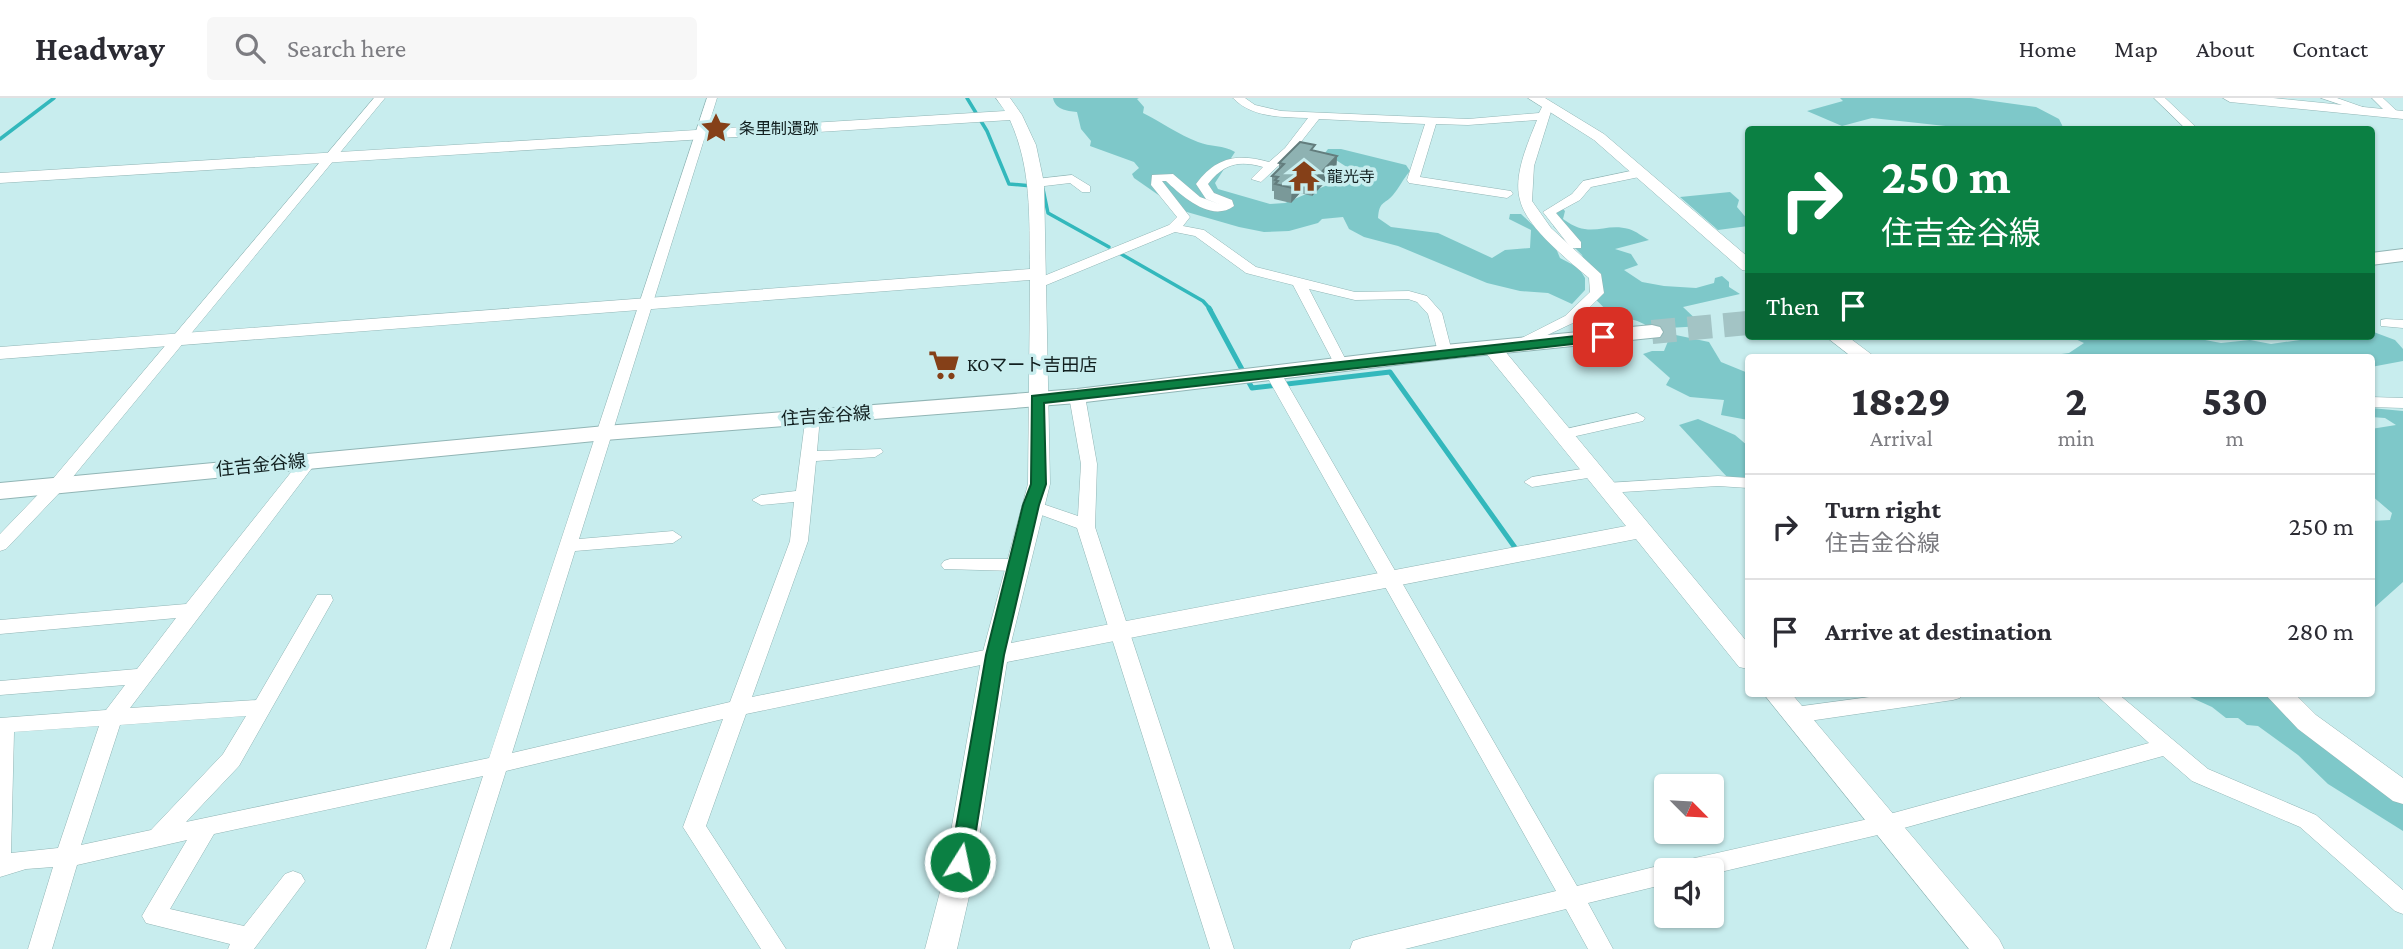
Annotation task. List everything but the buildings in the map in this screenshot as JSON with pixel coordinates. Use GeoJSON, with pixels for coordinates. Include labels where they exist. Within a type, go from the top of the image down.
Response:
{"type":"FeatureCollection","features":[{"type":"Feature","properties":{"kind":"main road"},"geometry":{"type":"LineString","coordinates":[[2375,258],[2403,255]]}},
{"type":"Feature","properties":{"kind":"main road","name":"住吉金谷線"},"geometry":{"type":"LineString","coordinates":[[0,491],[605,433],[1264,379],[1341,364],[1652,332]]}},
{"type":"Feature","properties":{"kind":"street"},"geometry":{"type":"LineString","coordinates":[[0,545],[57,485],[380,98]]}},
{"type":"Feature","properties":{"kind":"street"},"geometry":{"type":"LineString","coordinates":[[438,949],[495,765],[712,98]]}},
{"type":"Feature","properties":{"kind":"street"},"geometry":{"type":"LineString","coordinates":[[941,949],[956,888],[995,655],[1031,505],[1039,484],[1036,185],[1028,145],[1015,115],[1003,98]]}},
{"type":"Feature","properties":{"kind":"street"},"geometry":{"type":"LineString","coordinates":[[1238,98],[1251,108],[1264,111],[1478,122],[1544,104],[1598,137],[1745,263]]}},
{"type":"Feature","properties":{"kind":"street"},"geometry":{"type":"LineString","coordinates":[[2160,98],[2190,126]]}},
{"type":"Feature","properties":{"kind":"street"},"geometry":{"type":"LineString","coordinates":[[2230,98],[2375,105],[2403,130]]}},
{"type":"Feature","properties":{"kind":"street"},"geometry":{"type":"LineString","coordinates":[[2326,98],[2375,105],[2399,115]]}},
{"type":"Feature","properties":{"kind":"street"},"geometry":{"type":"LineString","coordinates":[[1515,345],[1570,319],[1597,293],[1596,277],[1579,264],[1530,210],[1526,200],[1530,163],[1544,104]]}},
{"type":"Feature","properties":{"kind":"street"},"geometry":{"type":"LineString","coordinates":[[0,178],[1015,115]]}},
{"type":"Feature","properties":{"kind":"street"},"geometry":{"type":"LineString","coordinates":[[1257,179],[1272,166],[1316,115]]}},
{"type":"Feature","properties":{"kind":"street"},"geometry":{"type":"LineString","coordinates":[[1432,120],[1413,180],[1507,194]]}},
{"type":"Feature","properties":{"kind":"street"},"geometry":{"type":"LineString","coordinates":[[0,353],[647,303],[1039,278],[1174,228],[1184,217],[1157,185],[1156,178],[1170,177],[1183,191],[1208,206],[1220,208],[1228,206],[1228,202],[1210,196],[1202,184],[1214,169],[1234,158],[1272,166]]}},
{"type":"Feature","properties":{"kind":"street"},"geometry":{"type":"LineString","coordinates":[[1214,169],[1232,172]]}},
{"type":"Feature","properties":{"kind":"street"},"geometry":{"type":"LineString","coordinates":[[1579,264],[1590,263],[1549,212],[1576,197],[1587,184],[1640,173]]}},
{"type":"Feature","properties":{"kind":"street"},"geometry":{"type":"LineString","coordinates":[[1036,185],[1072,180],[1086,189]]}},
{"type":"Feature","properties":{"kind":"street"},"geometry":{"type":"LineString","coordinates":[[1174,228],[1199,233],[1251,270],[1299,279],[1355,296],[1409,296],[1422,299],[1434,313],[1445,352]]}},
{"type":"Feature","properties":{"kind":"street"},"geometry":{"type":"LineString","coordinates":[[1233,258],[1252,251]]}},
{"type":"Feature","properties":{"kind":"street"},"geometry":{"type":"LineString","coordinates":[[1299,279],[1341,364]]}},
{"type":"Feature","properties":{"kind":"street"},"geometry":{"type":"LineString","coordinates":[[2386,323],[2403,324]]}},
{"type":"Feature","properties":{"kind":"street"},"geometry":{"type":"LineString","coordinates":[[1840,340],[1861,354]]}},
{"type":"Feature","properties":{"kind":"street"},"geometry":{"type":"LineString","coordinates":[[1492,348],[1745,656]]}},
{"type":"Feature","properties":{"kind":"street"},"geometry":{"type":"LineString","coordinates":[[1264,379],[1392,579],[1601,949]]}},
{"type":"Feature","properties":{"kind":"street"},"geometry":{"type":"LineString","coordinates":[[1077,396],[1089,464],[1087,525],[1222,949]]}},
{"type":"Feature","properties":{"kind":"street"},"geometry":{"type":"LineString","coordinates":[[2375,402],[2403,403]]}},
{"type":"Feature","properties":{"kind":"street"},"geometry":{"type":"LineString","coordinates":[[774,949],[694,827],[799,541],[812,417]]}},
{"type":"Feature","properties":{"kind":"street"},"geometry":{"type":"LineString","coordinates":[[1563,434],[1637,418]]}},
{"type":"Feature","properties":{"kind":"street"},"geometry":{"type":"LineString","coordinates":[[808,457],[875,452]]}},
{"type":"Feature","properties":{"kind":"street"},"geometry":{"type":"LineString","coordinates":[[40,949],[72,835],[113,718],[192,610],[310,460]]}},
{"type":"Feature","properties":{"kind":"street"},"geometry":{"type":"LineString","coordinates":[[1532,482],[1745,482]]}},
{"type":"Feature","properties":{"kind":"street"},"geometry":{"type":"LineString","coordinates":[[761,500],[804,496]]}},
{"type":"Feature","properties":{"kind":"street"},"geometry":{"type":"LineString","coordinates":[[1031,505],[1087,525]]}},
{"type":"Feature","properties":{"kind":"street"},"geometry":{"type":"LineString","coordinates":[[0,867],[14,860],[68,856],[124,847],[158,837],[495,765],[736,708],[1120,630],[1640,531]]}},
{"type":"Feature","properties":{"kind":"street"},"geometry":{"type":"LineString","coordinates":[[568,546],[673,537]]}},
{"type":"Feature","properties":{"kind":"street"},"geometry":{"type":"LineString","coordinates":[[950,565],[1016,565]]}},
{"type":"Feature","properties":{"kind":"street"},"geometry":{"type":"LineString","coordinates":[[158,837],[230,760],[324,600]]}},
{"type":"Feature","properties":{"kind":"street"},"geometry":{"type":"LineString","coordinates":[[0,627],[192,610]]}},
{"type":"Feature","properties":{"kind":"street"},"geometry":{"type":"LineString","coordinates":[[0,688],[144,676]]}},
{"type":"Feature","properties":{"kind":"street"},"geometry":{"type":"LineString","coordinates":[[1779,697],[1988,949]]}},
{"type":"Feature","properties":{"kind":"street"},"geometry":{"type":"LineString","coordinates":[[1795,715],[1924,697]]}},
{"type":"Feature","properties":{"kind":"street"},"geometry":{"type":"LineString","coordinates":[[2109,697],[2200,775],[2308,821],[2403,904]]}},
{"type":"Feature","properties":{"kind":"street"},"geometry":{"type":"LineString","coordinates":[[2281,697],[2308,722],[2403,793]]}},
{"type":"Feature","properties":{"kind":"street"},"geometry":{"type":"LineString","coordinates":[[0,857],[4,725],[262,706]]}},
{"type":"Feature","properties":{"kind":"street"},"geometry":{"type":"LineString","coordinates":[[1724,861],[1886,824],[2166,747]]}},
{"type":"Feature","properties":{"kind":"street"},"geometry":{"type":"LineString","coordinates":[[206,828],[154,916],[244,943],[293,881]]}},
{"type":"Feature","properties":{"kind":"street"},"geometry":{"type":"LineString","coordinates":[[1362,949],[1654,877]]}},
{"type":"Feature","properties":{"kind":"shaded area"},"geometry":{"type":"Polygon","coordinates":[[[1053,98],[1139,98],[1137,99],[1144,107],[1143,113],[1191,139],[1235,152],[1215,183],[1218,189],[1270,204],[1285,203],[1344,178],[1353,171],[1325,153],[1328,149],[1341,149],[1406,165],[1410,171],[1393,195],[1381,206],[1378,218],[1391,227],[1438,233],[1492,258],[1505,250],[1530,248],[1531,230],[1509,219],[1510,214],[1521,214],[1555,246],[1560,258],[1579,268],[1585,278],[1585,290],[1572,304],[1548,293],[1520,291],[1487,283],[1398,246],[1364,237],[1349,229],[1343,217],[1322,219],[1318,223],[1289,231],[1264,232],[1180,210],[1134,178],[1132,174],[1139,168],[1134,162],[1090,146],[1091,141],[1081,129],[1077,112],[1059,107],[1053,98]]]}},
{"type":"Feature","properties":{"kind":"shaded area"},"geometry":{"type":"Polygon","coordinates":[[[1840,98],[1971,98],[2036,107],[2059,119],[2062,126],[1945,126],[1872,118],[1842,126],[1807,111],[1843,101],[1840,98]]]}},
{"type":"Feature","properties":{"kind":"shaded area"},"geometry":{"type":"Polygon","coordinates":[[[1730,192],[1739,200],[1737,207],[1745,216],[1745,226],[1718,230],[1680,197],[1730,192]]]}},
{"type":"Feature","properties":{"kind":"shaded area"},"geometry":{"type":"Polygon","coordinates":[[[1562,208],[1565,211],[1563,219],[1581,228],[1589,230],[1620,227],[1632,230],[1649,240],[1615,249],[1631,254],[1638,265],[1624,270],[1642,282],[1696,288],[1714,283],[1715,278],[1722,276],[1729,282],[1729,287],[1740,294],[1683,307],[1703,326],[1650,329],[1637,321],[1613,315],[1592,296],[1592,284],[1582,255],[1553,226],[1560,227],[1556,216],[1562,208]]]}},
{"type":"Feature","properties":{"kind":"shaded area"},"geometry":{"type":"Polygon","coordinates":[[[2375,332],[2395,340],[2403,349],[2403,361],[2375,366],[2375,354],[2062,354],[2069,353],[2084,343],[2078,340],[2205,340],[2221,343],[2250,340],[2271,344],[2300,340],[2375,340],[2375,332]]]}},
{"type":"Feature","properties":{"kind":"shaded area"},"geometry":{"type":"Polygon","coordinates":[[[1671,334],[1709,342],[1721,362],[1745,372],[1745,419],[1721,415],[1724,400],[1690,397],[1666,385],[1670,378],[1643,354],[1664,351],[1671,334]]]}},
{"type":"Feature","properties":{"kind":"shaded area"},"geometry":{"type":"Polygon","coordinates":[[[2375,408],[2403,411],[2403,582],[2375,607],[2375,521],[2390,520],[2392,513],[2375,498],[2375,428],[2396,425],[2385,418],[2375,417],[2375,408]]]}},
{"type":"Feature","properties":{"kind":"shaded area"},"geometry":{"type":"Polygon","coordinates":[[[1698,419],[1735,435],[1745,443],[1745,479],[1728,478],[1679,425],[1698,419]]]}},
{"type":"Feature","properties":{"kind":"shaded area"},"geometry":{"type":"Polygon","coordinates":[[[2190,697],[2282,697],[2403,789],[2403,831],[2328,784],[2298,755],[2258,726],[2247,725],[2238,718],[2226,718],[2212,707],[2190,697]]]}},
{"type":"Feature","properties":{"kind":"waterway"},"geometry":{"type":"LineString","coordinates":[[0,139],[54,98]]}},
{"type":"Feature","properties":{"kind":"waterway"},"geometry":{"type":"LineString","coordinates":[[967,98],[987,131],[1009,184],[1032,186]]}},
{"type":"Feature","properties":{"kind":"waterway"},"geometry":{"type":"LineString","coordinates":[[1043,189],[1048,213],[1109,247]]}},
{"type":"Feature","properties":{"kind":"waterway"},"geometry":{"type":"LineString","coordinates":[[1121,254],[1203,301],[1211,310]]}},
{"type":"Feature","properties":{"kind":"waterway"},"geometry":{"type":"LineString","coordinates":[[1209,308],[1252,388],[1390,372],[1516,549]]}},
{"type":"Feature","properties":{"kind":"tunnel"},"geometry":{"type":"LineString","coordinates":[[1652,332],[1745,323]]}},
{"type":"Feature","properties":{"kind":"place","name":"条里制遺跡"},"geometry":{"type":"Point","coordinates":[716,128]}},
{"type":"Feature","properties":{"kind":"place","name":"龍光寺"},"geometry":{"type":"Point","coordinates":[1304,176]}},
{"type":"Feature","properties":{"kind":"place","name":"KOマート吉田店"},"geometry":{"type":"Point","coordinates":[944,365]}},
{"type":"Feature","properties":{"kind":"route"},"geometry":{"type":"LineString","coordinates":[[960,862],[995,655],[1031,505],[1039,484],[1037,399],[1426,354],[1603,337]]}}]}
